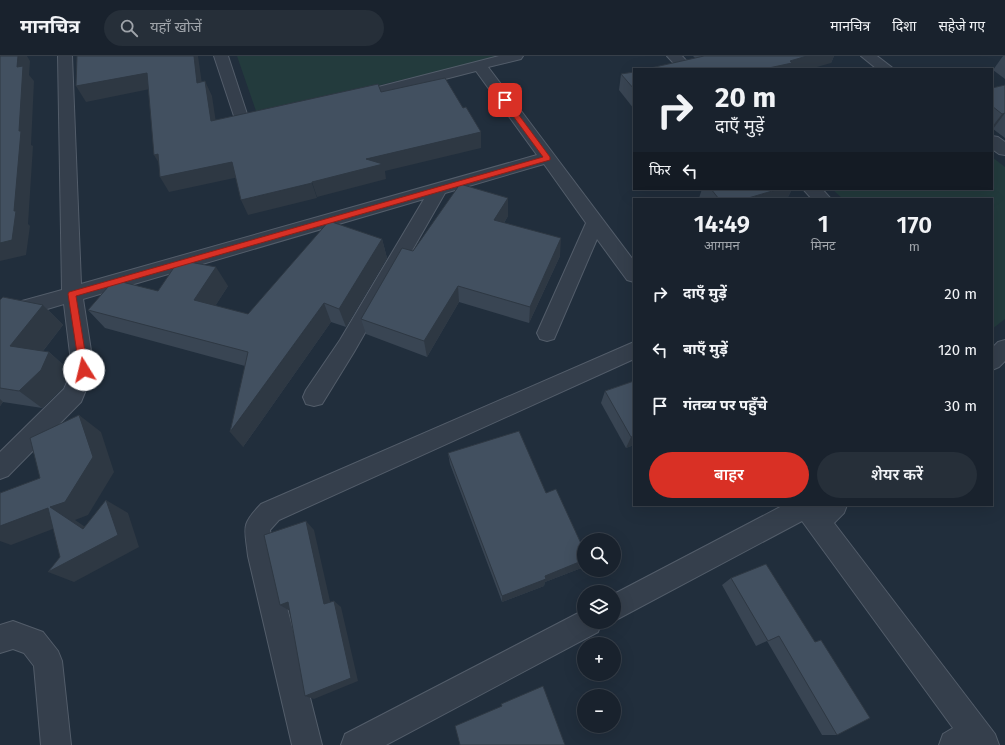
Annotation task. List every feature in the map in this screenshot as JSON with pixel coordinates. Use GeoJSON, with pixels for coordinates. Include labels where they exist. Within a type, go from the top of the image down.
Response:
{"type":"FeatureCollection","features":[{"type":"Feature","properties":{"kind":"street"},"geometry":{"type":"LineString","coordinates":[[0,468],[73,395],[84,370],[72,294],[65,56]]}},
{"type":"Feature","properties":{"kind":"street"},"geometry":{"type":"LineString","coordinates":[[221,56],[240,116],[246,120],[254,121],[281,116]]}},
{"type":"Feature","properties":{"kind":"street"},"geometry":{"type":"LineString","coordinates":[[335,102],[516,56]]}},
{"type":"Feature","properties":{"kind":"street"},"geometry":{"type":"LineString","coordinates":[[674,56],[687,68]]}},
{"type":"Feature","properties":{"kind":"street"},"geometry":{"type":"LineString","coordinates":[[868,56],[886,68]]}},
{"type":"Feature","properties":{"kind":"street"},"geometry":{"type":"LineString","coordinates":[[479,65],[633,274]]}},
{"type":"Feature","properties":{"kind":"street"},"geometry":{"type":"LineString","coordinates":[[993,142],[1005,150]]}},
{"type":"Feature","properties":{"kind":"street"},"geometry":{"type":"LineString","coordinates":[[0,315],[547,158]]}},
{"type":"Feature","properties":{"kind":"street"},"geometry":{"type":"LineString","coordinates":[[314,397],[347,346],[438,190]]}},
{"type":"Feature","properties":{"kind":"street"},"geometry":{"type":"LineString","coordinates":[[813,190],[821,198]]}},
{"type":"Feature","properties":{"kind":"street"},"geometry":{"type":"LineString","coordinates":[[547,333],[595,223]]}},
{"type":"Feature","properties":{"kind":"street"},"geometry":{"type":"LineString","coordinates":[[993,360],[1005,348]]}},
{"type":"Feature","properties":{"kind":"street"},"geometry":{"type":"LineString","coordinates":[[307,745],[261,556],[257,526],[270,512],[633,350]]}},
{"type":"Feature","properties":{"kind":"street"},"geometry":{"type":"LineString","coordinates":[[621,605],[816,509],[971,741]]}},
{"type":"Feature","properties":{"kind":"street"},"geometry":{"type":"LineString","coordinates":[[356,745],[577,628]]}},
{"type":"Feature","properties":{"kind":"street"},"geometry":{"type":"LineString","coordinates":[[0,639],[13,635],[33,642],[48,661],[56,745]]}},
{"type":"Feature","properties":{"kind":"green space"},"geometry":{"type":"Polygon","coordinates":[[[237,56],[504,56],[257,114],[237,56]]]}},
{"type":"Feature","properties":{"kind":"green space"},"geometry":{"type":"Polygon","coordinates":[[[993,158],[1005,167],[1005,319],[993,328],[993,198],[842,198],[833,190],[993,190],[993,158]]]}},
{"type":"Feature","properties":{"kind":"building"},"geometry":{"type":"Polygon","coordinates":[[[0,56],[18,56],[17,67],[23,66],[19,131],[21,131],[14,211],[16,211],[12,240],[0,243],[0,56]]]}},
{"type":"Feature","properties":{"kind":"building"},"geometry":{"type":"Polygon","coordinates":[[[77,56],[194,56],[197,83],[205,81],[211,121],[378,84],[381,92],[445,78],[463,108],[466,107],[481,132],[366,159],[383,164],[241,200],[232,162],[160,177],[158,154],[154,155],[147,73],[76,86],[77,56]]]}},
{"type":"Feature","properties":{"kind":"building"},"geometry":{"type":"Polygon","coordinates":[[[704,56],[807,56],[790,61],[792,63],[769,68],[650,68],[704,56]]]}},
{"type":"Feature","properties":{"kind":"building"},"geometry":{"type":"Polygon","coordinates":[[[633,72],[633,88],[621,74],[633,72]]]}},
{"type":"Feature","properties":{"kind":"building"},"geometry":{"type":"Polygon","coordinates":[[[1005,85],[1005,113],[1002,114],[993,107],[993,88],[1005,85]]]}},
{"type":"Feature","properties":{"kind":"building"},"geometry":{"type":"Polygon","coordinates":[[[460,184],[508,198],[494,220],[561,238],[530,307],[458,286],[424,341],[361,319],[402,248],[413,251],[460,184]]]}},
{"type":"Feature","properties":{"kind":"building"},"geometry":{"type":"Polygon","coordinates":[[[712,190],[776,190],[748,198],[718,198],[712,190]]]}},
{"type":"Feature","properties":{"kind":"building"},"geometry":{"type":"Polygon","coordinates":[[[329,221],[382,239],[339,309],[324,303],[230,432],[248,352],[88,310],[114,280],[158,291],[179,260],[216,267],[194,300],[248,314],[329,221]]]}},
{"type":"Feature","properties":{"kind":"building"},"geometry":{"type":"Polygon","coordinates":[[[3,297],[43,305],[10,346],[49,352],[41,370],[19,391],[0,388],[0,300],[3,297]]]}},
{"type":"Feature","properties":{"kind":"building"},"geometry":{"type":"Polygon","coordinates":[[[633,381],[633,436],[631,437],[605,391],[633,381]]]}},
{"type":"Feature","properties":{"kind":"building"},"geometry":{"type":"Polygon","coordinates":[[[79,415],[93,457],[65,502],[50,507],[83,529],[106,500],[118,535],[48,572],[60,557],[48,508],[0,526],[0,493],[40,478],[30,438],[79,415]]]}},
{"type":"Feature","properties":{"kind":"building"},"geometry":{"type":"Polygon","coordinates":[[[519,431],[546,493],[556,489],[577,535],[577,563],[545,576],[546,579],[502,596],[448,453],[519,431]]]}},
{"type":"Feature","properties":{"kind":"building"},"geometry":{"type":"Polygon","coordinates":[[[306,521],[324,604],[334,601],[351,678],[305,696],[288,602],[280,605],[264,535],[306,521]]]}},
{"type":"Feature","properties":{"kind":"building"},"geometry":{"type":"Polygon","coordinates":[[[766,564],[815,642],[821,640],[870,718],[837,735],[779,636],[768,641],[731,578],[766,564]]]}},
{"type":"Feature","properties":{"kind":"building"},"geometry":{"type":"Polygon","coordinates":[[[543,686],[565,745],[460,745],[455,726],[502,706],[501,704],[543,686]]]}},
{"type":"Feature","properties":{"kind":"route"},"geometry":{"type":"LineString","coordinates":[[84,370],[72,294],[547,158],[505,100]]}}]}
